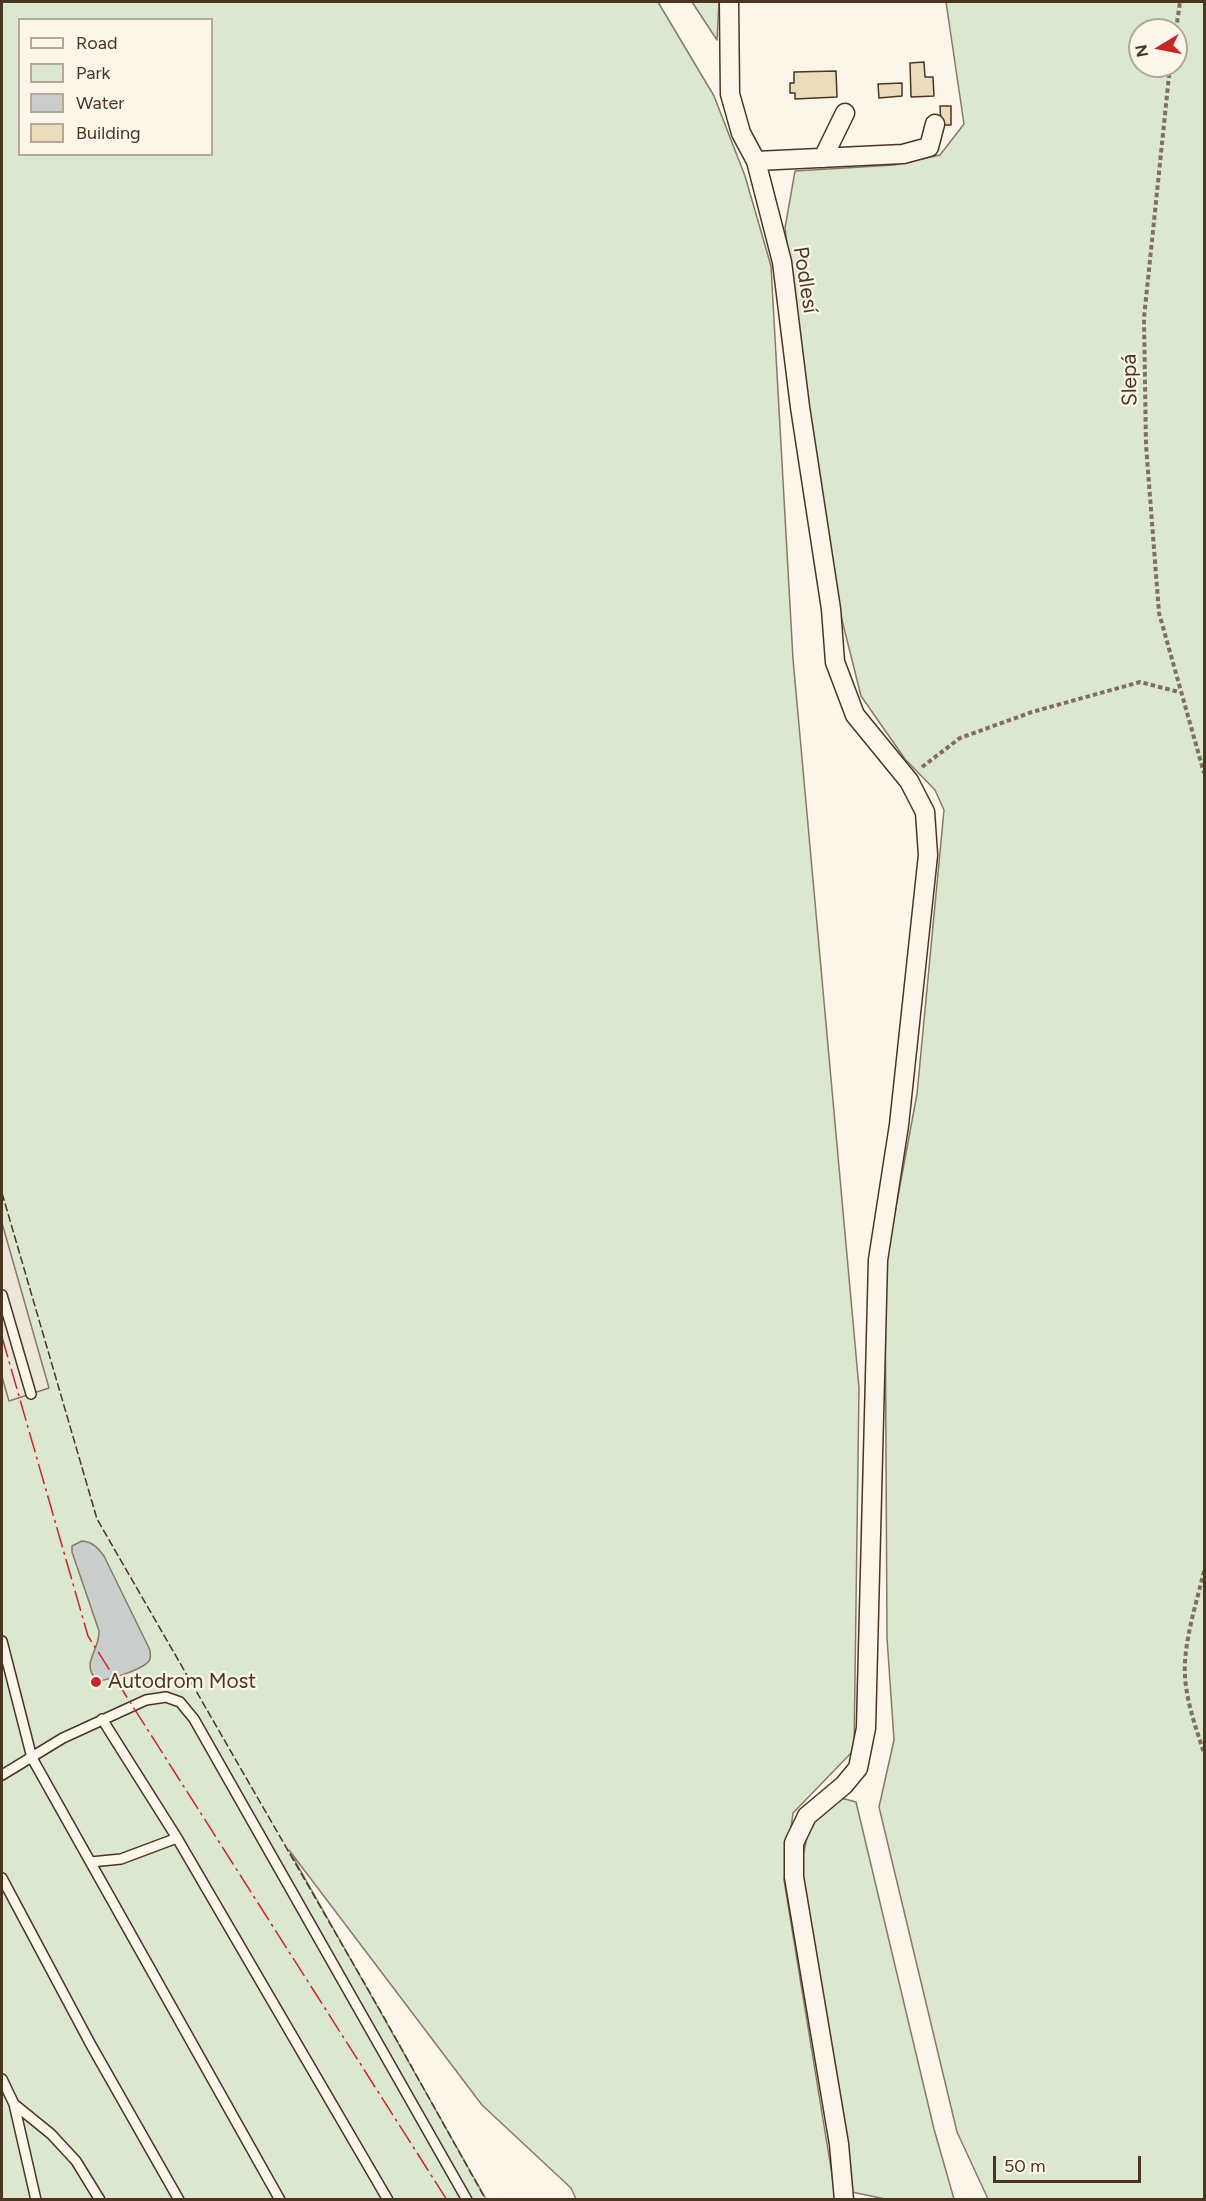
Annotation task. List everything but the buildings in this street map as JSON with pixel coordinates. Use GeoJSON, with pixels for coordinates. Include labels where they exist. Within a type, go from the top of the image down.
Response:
{"type":"FeatureCollection","features":[{"type":"Feature","properties":{"kind":"street","name":"Podlesí"},"geometry":{"type":"LineString","coordinates":[[729,2],[730,94],[741,133],[756,161],[782,262],[800,407],[831,609],[835,662],[855,715],[909,781],[925,812],[928,855],[899,1125],[878,1260],[866,1728],[858,1768],[844,1785],[807,1816],[794,1843],[795,1888],[839,2144],[844,2199]]}},
{"type":"Feature","properties":{"kind":"street"},"geometry":{"type":"LineString","coordinates":[[823,158],[845,113]]}},
{"type":"Feature","properties":{"kind":"street"},"geometry":{"type":"LineString","coordinates":[[756,161],[903,154],[928,147],[935,124]]}},
{"type":"Feature","properties":{"kind":"lane"},"geometry":{"type":"LineString","coordinates":[[2,1295],[31,1394]]}},
{"type":"Feature","properties":{"kind":"lane"},"geometry":{"type":"LineString","coordinates":[[2,1641],[32,1758],[280,2199]]}},
{"type":"Feature","properties":{"kind":"lane"},"geometry":{"type":"LineString","coordinates":[[2,1775],[63,1738],[146,1700],[166,1697],[180,1702],[194,1719],[467,2199]]}},
{"type":"Feature","properties":{"kind":"lane"},"geometry":{"type":"LineString","coordinates":[[102,1719],[177,1838],[388,2199]]}},
{"type":"Feature","properties":{"kind":"lane"},"geometry":{"type":"LineString","coordinates":[[91,1862],[121,1859],[177,1838]]}},
{"type":"Feature","properties":{"kind":"lane"},"geometry":{"type":"LineString","coordinates":[[2,1878],[91,2045],[179,2199]]}},
{"type":"Feature","properties":{"kind":"lane"},"geometry":{"type":"LineString","coordinates":[[2,2079],[14,2104],[36,2199]]}},
{"type":"Feature","properties":{"kind":"lane"},"geometry":{"type":"LineString","coordinates":[[14,2104],[51,2134],[75,2161],[100,2199]]}},
{"type":"Feature","properties":{"kind":"path"},"geometry":{"type":"LineString","coordinates":[[1178,18],[1180,2]]}},
{"type":"Feature","properties":{"kind":"path","name":"Slepá"},"geometry":{"type":"LineString","coordinates":[[1169,78],[1144,318],[1146,445],[1159,613],[1204,773]]}},
{"type":"Feature","properties":{"kind":"path"},"geometry":{"type":"LineString","coordinates":[[909,781],[927,762],[960,738],[1032,712],[1140,682],[1180,692]]}},
{"type":"Feature","properties":{"kind":"path"},"geometry":{"type":"LineString","coordinates":[[1204,1571],[1194,1609],[1185,1663],[1193,1720],[1204,1753]]}},
{"type":"Feature","properties":{"kind":"green space"},"geometry":{"type":"Polygon","coordinates":[[[2,2],[658,2],[714,96],[745,176],[771,266],[793,659],[859,1388],[854,1750],[793,1813],[784,1880],[836,2199],[576,2199],[571,2188],[482,2105],[289,1850],[486,2199],[2,2199],[2,2]]]}},
{"type":"Feature","properties":{"kind":"green space"},"geometry":{"type":"Polygon","coordinates":[[[692,2],[719,2],[717,40],[692,2]]]}},
{"type":"Feature","properties":{"kind":"green space"},"geometry":{"type":"Polygon","coordinates":[[[946,2],[1204,2],[1204,2199],[988,2199],[957,2132],[879,1807],[894,1740],[887,1638],[885,1266],[917,1094],[944,810],[935,790],[905,759],[861,696],[842,620],[810,425],[785,228],[795,171],[894,165],[940,155],[964,124],[946,2]]]}},
{"type":"Feature","properties":{"kind":"green space"},"geometry":{"type":"Polygon","coordinates":[[[841,1798],[856,1802],[934,2129],[954,2199],[885,2199],[852,2192],[800,1870],[810,1823],[841,1798]]]}},
{"type":"Feature","properties":{"kind":"shaded area"},"geometry":{"type":"Polygon","coordinates":[[[2,1223],[49,1388],[9,1401],[2,1377],[2,1223]]]}},
{"type":"Feature","properties":{"kind":"water"},"geometry":{"type":"Polygon","coordinates":[[[82,1541],[95,1546],[104,1556],[150,1650],[150,1659],[142,1667],[98,1681],[90,1669],[90,1663],[99,1631],[72,1552],[72,1546],[82,1541]]]}},
{"type":"Feature","properties":{"kind":"fence"},"geometry":{"type":"LineString","coordinates":[[2,1193],[97,1519],[381,2012],[486,2200]]}},
{"type":"Feature","properties":{"kind":"power"},"geometry":{"type":"LineString","coordinates":[[2,1337],[88,1636],[447,2200]]}},
{"type":"Feature","properties":{"kind":"place","name":"Autodrom Most"},"geometry":{"type":"Point","coordinates":[96,1682]}}]}
